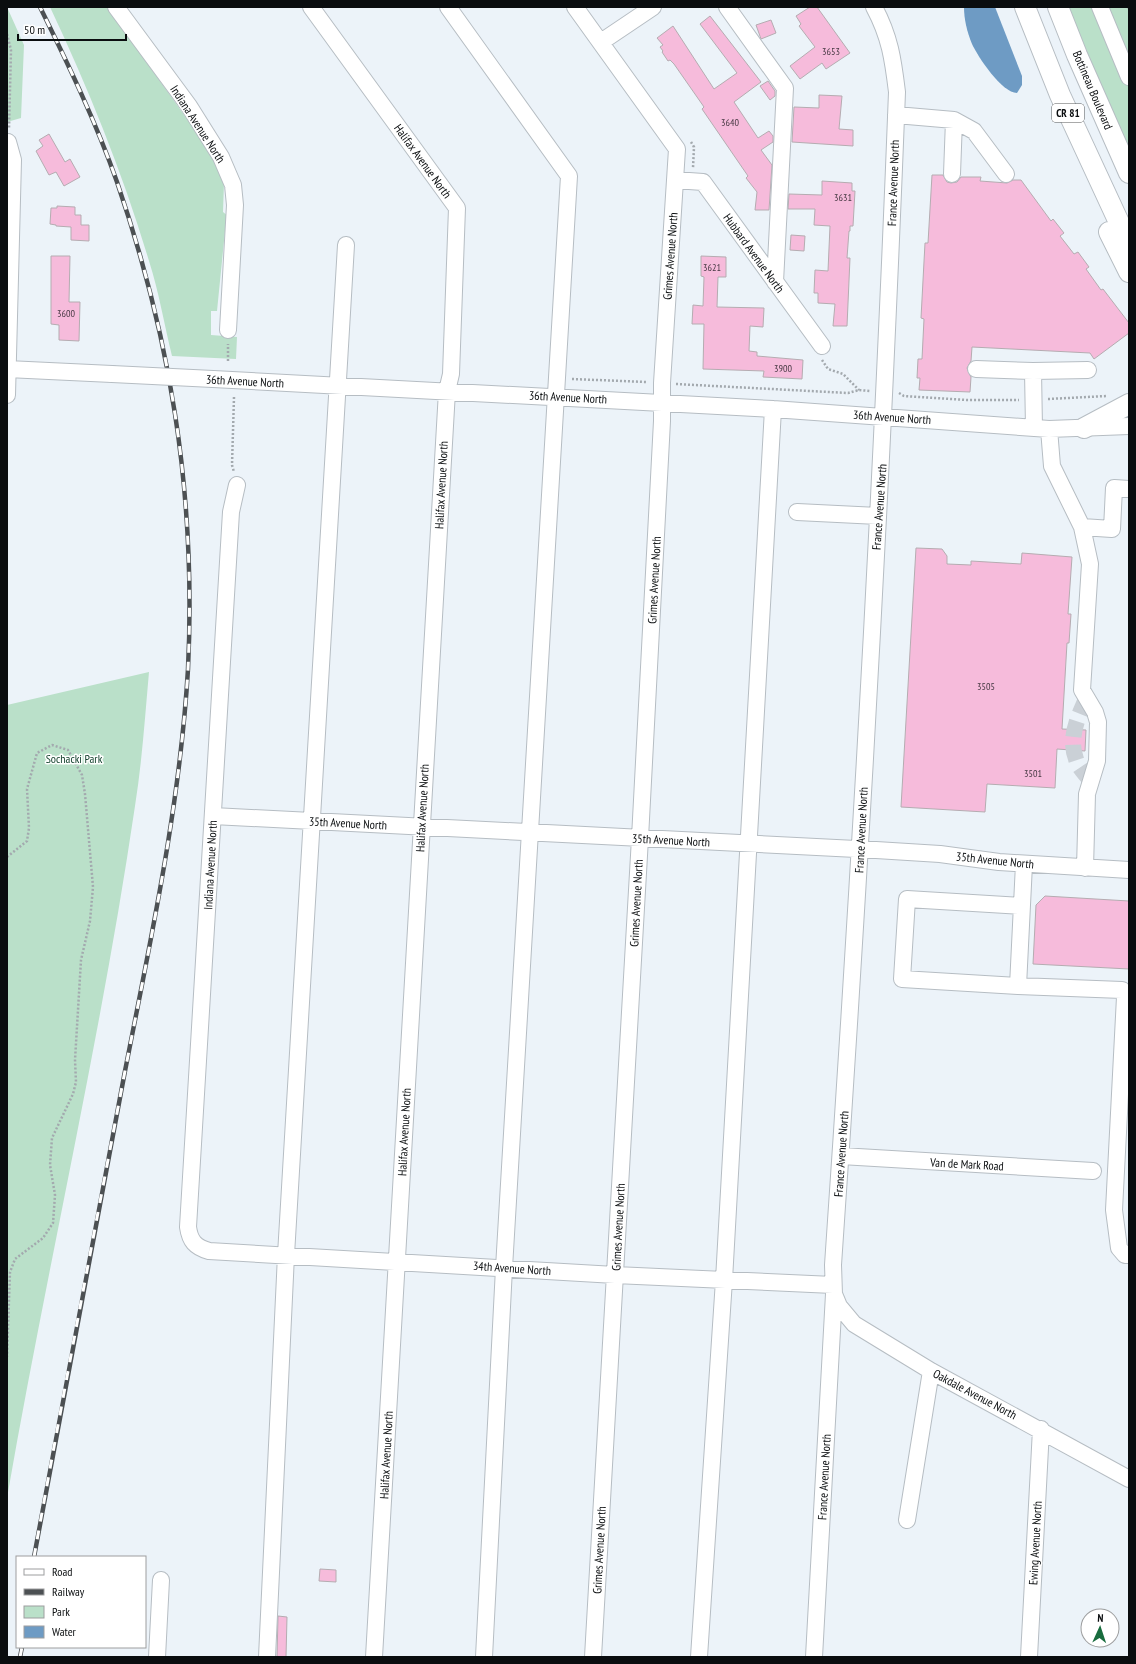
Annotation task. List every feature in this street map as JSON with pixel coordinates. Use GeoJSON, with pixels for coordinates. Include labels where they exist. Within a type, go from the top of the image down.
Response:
{"type":"FeatureCollection","features":[{"type":"Feature","properties":{"kind":"main road","name":"CR 81"},"geometry":{"type":"LineString","coordinates":[[1025,7],[1060,95],[1129,244]]}},
{"type":"Feature","properties":{"kind":"main road","name":"Bottineau Boulevard"},"geometry":{"type":"LineString","coordinates":[[1058,7],[1077,55],[1129,173]]}},
{"type":"Feature","properties":{"kind":"main road"},"geometry":{"type":"LineString","coordinates":[[1060,95],[1099,213],[1129,272]]}},
{"type":"Feature","properties":{"kind":"main road"},"geometry":{"type":"LineString","coordinates":[[1084,428],[1129,404]]}},
{"type":"Feature","properties":{"kind":"street","name":"Indiana Avenue North"},"geometry":{"type":"LineString","coordinates":[[116,7],[189,106],[222,156],[233,185],[235,206],[228,330]]}},
{"type":"Feature","properties":{"kind":"street","name":"Halifax Avenue North"},"geometry":{"type":"LineString","coordinates":[[311,7],[457,208],[451,374],[447,391],[374,1657]]}},
{"type":"Feature","properties":{"kind":"street"},"geometry":{"type":"LineString","coordinates":[[448,7],[569,176],[529,832],[504,1268],[484,1657]]}},
{"type":"Feature","properties":{"kind":"street"},"geometry":{"type":"LineString","coordinates":[[575,7],[601,42],[653,7]]}},
{"type":"Feature","properties":{"kind":"street"},"geometry":{"type":"LineString","coordinates":[[727,7],[785,88],[775,282]]}},
{"type":"Feature","properties":{"kind":"street","name":"France Avenue North"},"geometry":{"type":"LineString","coordinates":[[814,1657],[833,1290],[860,850],[878,516],[897,92],[893,56],[885,26],[874,7]]}},
{"type":"Feature","properties":{"kind":"street"},"geometry":{"type":"LineString","coordinates":[[1100,7],[1129,77]]}},
{"type":"Feature","properties":{"kind":"street","name":"Grimes Avenue North"},"geometry":{"type":"LineString","coordinates":[[593,1657],[640,838],[662,383],[678,149],[601,42]]}},
{"type":"Feature","properties":{"kind":"street"},"geometry":{"type":"LineString","coordinates":[[896,115],[954,120],[974,131],[1006,174]]}},
{"type":"Feature","properties":{"kind":"street"},"geometry":{"type":"LineString","coordinates":[[952,174],[954,120]]}},
{"type":"Feature","properties":{"kind":"street"},"geometry":{"type":"LineString","coordinates":[[7,395],[13,160],[8,142]]}},
{"type":"Feature","properties":{"kind":"street","name":"Hubbard Avenue North"},"geometry":{"type":"LineString","coordinates":[[675,180],[703,182],[822,346]]}},
{"type":"Feature","properties":{"kind":"street"},"geometry":{"type":"LineString","coordinates":[[267,1657],[286,1255],[313,821],[346,245]]}},
{"type":"Feature","properties":{"kind":"street","name":"36th Avenue North"},"geometry":{"type":"LineString","coordinates":[[8,369],[662,402],[1042,428],[1129,426]]}},
{"type":"Feature","properties":{"kind":"street"},"geometry":{"type":"LineString","coordinates":[[976,369],[1033,371],[1088,370]]}},
{"type":"Feature","properties":{"kind":"street"},"geometry":{"type":"LineString","coordinates":[[1033,371],[1032,400],[1042,428],[1052,466],[1082,527],[1090,564],[1082,690],[1095,712],[1098,722],[1097,761],[1088,794],[1085,868]]}},
{"type":"Feature","properties":{"kind":"street"},"geometry":{"type":"LineString","coordinates":[[699,1657],[724,1280],[747,844],[773,409]]}},
{"type":"Feature","properties":{"kind":"street","name":"Indiana Avenue North"},"geometry":{"type":"LineString","coordinates":[[194,1244],[188,1227],[231,512],[237,485]]}},
{"type":"Feature","properties":{"kind":"street"},"geometry":{"type":"LineString","coordinates":[[1082,527],[1112,529],[1114,488],[1129,489]]}},
{"type":"Feature","properties":{"kind":"street"},"geometry":{"type":"LineString","coordinates":[[797,512],[878,516]]}},
{"type":"Feature","properties":{"kind":"street","name":"35th Avenue North"},"geometry":{"type":"LineString","coordinates":[[213,816],[940,854],[1024,864],[1129,870]]}},
{"type":"Feature","properties":{"kind":"street"},"geometry":{"type":"LineString","coordinates":[[1018,986],[1024,864]]}},
{"type":"Feature","properties":{"kind":"street"},"geometry":{"type":"LineString","coordinates":[[1021,906],[907,899],[902,979],[1122,990],[1126,997],[1114,1210],[1119,1248],[1125,1255],[1129,1255]]}},
{"type":"Feature","properties":{"kind":"street","name":"Van de Mark Road"},"geometry":{"type":"LineString","coordinates":[[841,1156],[1093,1171]]}},
{"type":"Feature","properties":{"kind":"street","name":"34th Avenue North"},"geometry":{"type":"LineString","coordinates":[[194,1244],[209,1251],[724,1280],[833,1290]]}},
{"type":"Feature","properties":{"kind":"street","name":"Oakdale Avenue North"},"geometry":{"type":"LineString","coordinates":[[833,1290],[839,1306],[854,1324],[931,1371],[1041,1429],[1129,1478]]}},
{"type":"Feature","properties":{"kind":"street"},"geometry":{"type":"LineString","coordinates":[[907,1520],[931,1371]]}},
{"type":"Feature","properties":{"kind":"street","name":"Ewing Avenue North"},"geometry":{"type":"LineString","coordinates":[[1028,1657],[1041,1429]]}},
{"type":"Feature","properties":{"kind":"street"},"geometry":{"type":"LineString","coordinates":[[157,1657],[161,1580]]}},
{"type":"Feature","properties":{"kind":"path"},"geometry":{"type":"LineString","coordinates":[[7,34],[11,50],[8,142]]}},
{"type":"Feature","properties":{"kind":"path"},"geometry":{"type":"LineString","coordinates":[[677,384],[848,393],[859,390],[843,374],[828,369]]}},
{"type":"Feature","properties":{"kind":"path"},"geometry":{"type":"LineString","coordinates":[[557,379],[647,382]]}},
{"type":"Feature","properties":{"kind":"path"},"geometry":{"type":"LineString","coordinates":[[898,393],[904,396],[967,400],[1032,400],[1111,394]]}},
{"type":"Feature","properties":{"kind":"path"},"geometry":{"type":"LineString","coordinates":[[234,397],[232,465],[237,485]]}},
{"type":"Feature","properties":{"kind":"path"},"geometry":{"type":"LineString","coordinates":[[7,857],[27,841],[29,828],[27,789],[37,753],[52,745],[68,750],[82,775],[93,887],[90,921],[81,960],[74,1060],[76,1082],[73,1094],[52,1138],[50,1165],[55,1195],[53,1223],[43,1238],[15,1259],[10,1272],[7,1357]]}},
{"type":"Feature","properties":{"kind":"green space"},"geometry":{"type":"Polygon","coordinates":[[[7,7],[24,45],[21,118],[7,122],[7,7]]]}},
{"type":"Feature","properties":{"kind":"green space"},"geometry":{"type":"Polygon","coordinates":[[[50,7],[107,7],[220,165],[224,183],[223,212],[228,216],[230,227],[225,231],[217,311],[211,311],[211,335],[237,337],[236,359],[172,356],[153,273],[117,164],[92,101],[50,7]]]}},
{"type":"Feature","properties":{"kind":"green space"},"geometry":{"type":"Polygon","coordinates":[[[1069,7],[1129,7],[1129,151],[1072,16],[1069,7]]]}},
{"type":"Feature","properties":{"kind":"green space","name":"Sochacki Park"},"geometry":{"type":"Polygon","coordinates":[[[149,672],[140,773],[121,893],[90,1066],[39,1325],[7,1498],[7,705],[149,672]]]}},
{"type":"Feature","properties":{"kind":"water"},"geometry":{"type":"Polygon","coordinates":[[[964,7],[995,7],[1022,76],[1022,85],[1017,93],[1004,87],[979,57],[969,35],[965,21],[964,7]]]}},
{"type":"Feature","properties":{"kind":"building"},"geometry":{"type":"Polygon","coordinates":[[[810,7],[817,7],[850,53],[826,69],[822,63],[800,79],[790,66],[815,47],[799,26],[801,24],[796,16],[810,7]]]}},
{"type":"Feature","properties":{"kind":"building"},"geometry":{"type":"Polygon","coordinates":[[[710,16],[761,82],[734,102],[758,138],[769,131],[773,136],[773,142],[761,150],[772,165],[769,210],[755,210],[757,192],[746,178],[748,176],[702,109],[704,107],[674,64],[670,60],[668,61],[662,52],[663,51],[660,47],[663,45],[657,38],[673,26],[714,89],[737,73],[700,24],[710,16]]]}},
{"type":"Feature","properties":{"kind":"building"},"geometry":{"type":"Polygon","coordinates":[[[771,20],[776,33],[761,39],[756,25],[771,20]]]}},
{"type":"Feature","properties":{"kind":"building"},"geometry":{"type":"Polygon","coordinates":[[[768,81],[775,91],[775,96],[770,100],[760,86],[768,81]]]}},
{"type":"Feature","properties":{"kind":"building"},"geometry":{"type":"Polygon","coordinates":[[[819,95],[842,96],[839,129],[853,130],[853,146],[792,142],[794,107],[819,108],[819,95]]]}},
{"type":"Feature","properties":{"kind":"building"},"geometry":{"type":"Polygon","coordinates":[[[49,134],[65,162],[70,159],[80,177],[64,186],[56,172],[49,175],[36,151],[43,146],[39,140],[49,134]]]}},
{"type":"Feature","properties":{"kind":"building"},"geometry":{"type":"Polygon","coordinates":[[[932,175],[943,175],[947,182],[951,183],[957,182],[961,177],[981,177],[980,181],[1007,183],[1013,180],[1021,180],[1051,221],[1053,219],[1064,233],[1060,236],[1074,254],[1078,252],[1089,267],[1086,269],[1101,290],[1103,289],[1129,323],[1129,333],[1094,359],[1090,353],[972,347],[971,361],[967,368],[971,377],[970,392],[919,390],[920,378],[917,378],[918,359],[922,359],[924,319],[921,318],[925,243],[928,243],[932,175]]]}},
{"type":"Feature","properties":{"kind":"building"},"geometry":{"type":"Polygon","coordinates":[[[822,181],[852,183],[852,191],[855,191],[853,226],[850,226],[849,231],[847,258],[850,258],[847,326],[833,326],[835,304],[818,303],[818,293],[814,293],[815,270],[828,271],[830,226],[814,225],[815,209],[788,209],[789,194],[822,195],[822,181]]]}},
{"type":"Feature","properties":{"kind":"building"},"geometry":{"type":"Polygon","coordinates":[[[57,206],[75,207],[75,215],[81,215],[81,225],[89,225],[89,241],[71,240],[71,227],[50,224],[51,208],[57,208],[57,206]]]}},
{"type":"Feature","properties":{"kind":"building"},"geometry":{"type":"Polygon","coordinates":[[[791,235],[805,236],[804,251],[790,250],[791,235]]]}},
{"type":"Feature","properties":{"kind":"building"},"geometry":{"type":"Polygon","coordinates":[[[51,256],[70,256],[69,302],[80,302],[79,341],[59,340],[59,325],[51,324],[51,256]]]}},
{"type":"Feature","properties":{"kind":"building"},"geometry":{"type":"Polygon","coordinates":[[[701,256],[726,257],[726,277],[718,277],[717,307],[764,308],[763,327],[750,326],[749,351],[757,352],[757,356],[803,360],[802,379],[763,377],[764,371],[703,369],[704,324],[692,324],[693,305],[703,306],[704,277],[701,276],[701,256]]]}},
{"type":"Feature","properties":{"kind":"building"},"geometry":{"type":"Polygon","coordinates":[[[916,548],[942,549],[947,556],[947,564],[971,565],[971,561],[1021,564],[1022,553],[1072,557],[1068,614],[1071,614],[1069,643],[1067,643],[1062,729],[1086,730],[1085,751],[1057,749],[1055,788],[987,784],[985,812],[901,807],[916,548]]]}},
{"type":"Feature","properties":{"kind":"building"},"geometry":{"type":"Polygon","coordinates":[[[1045,896],[1129,901],[1129,969],[1033,964],[1036,905],[1045,896]]]}},
{"type":"Feature","properties":{"kind":"building"},"geometry":{"type":"Polygon","coordinates":[[[320,1569],[336,1570],[336,1582],[319,1581],[320,1569]]]}},
{"type":"Feature","properties":{"kind":"building"},"geometry":{"type":"Polygon","coordinates":[[[278,1616],[287,1617],[286,1657],[277,1657],[278,1616]]]}},
{"type":"Feature","properties":{"kind":"tunnel"},"geometry":{"type":"LineString","coordinates":[[1086,699],[1075,728],[1073,743],[1078,765],[1092,782]]}},
{"type":"Feature","properties":{"kind":"railway"},"geometry":{"type":"LineString","coordinates":[[34,1556],[163,871],[184,720],[189,637],[189,574],[186,509],[175,414],[165,355],[144,268],[117,182],[81,93],[40,7]]}},
{"type":"Feature","properties":{"kind":"railway"},"geometry":{"type":"LineString","coordinates":[[20,1657],[22,1648]]}}]}
